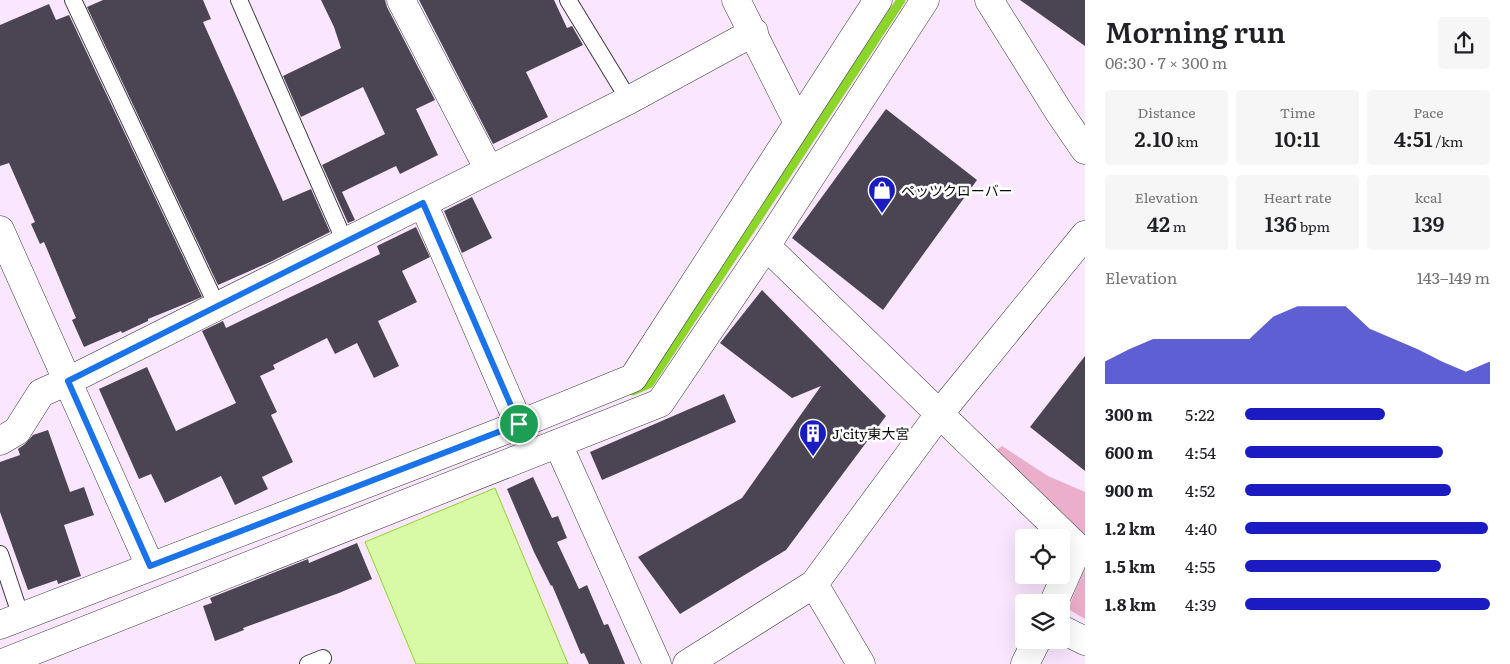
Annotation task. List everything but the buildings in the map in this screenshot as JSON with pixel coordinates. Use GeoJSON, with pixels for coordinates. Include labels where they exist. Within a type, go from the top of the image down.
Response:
{"type":"FeatureCollection","features":[{"type":"Feature","properties":{"kind":"street"},"geometry":{"type":"LineString","coordinates":[[401,0],[489,170]]}},
{"type":"Feature","properties":{"kind":"street"},"geometry":{"type":"LineString","coordinates":[[736,0],[754,32],[798,122]]}},
{"type":"Feature","properties":{"kind":"street"},"geometry":{"type":"LineString","coordinates":[[11,621],[633,378],[878,0]]}},
{"type":"Feature","properties":{"kind":"street"},"geometry":{"type":"LineString","coordinates":[[0,664],[660,403],[766,246],[925,0]]}},
{"type":"Feature","properties":{"kind":"street"},"geometry":{"type":"LineString","coordinates":[[989,0],[1085,150]]}},
{"type":"Feature","properties":{"kind":"street"},"geometry":{"type":"LineString","coordinates":[[0,440],[17,431],[41,393],[629,100],[754,32]]}},
{"type":"Feature","properties":{"kind":"street"},"geometry":{"type":"LineString","coordinates":[[423,203],[519,424]]}},
{"type":"Feature","properties":{"kind":"street"},"geometry":{"type":"LineString","coordinates":[[0,230],[150,566]]}},
{"type":"Feature","properties":{"kind":"street"},"geometry":{"type":"LineString","coordinates":[[687,664],[814,584],[940,413],[1085,235]]}},
{"type":"Feature","properties":{"kind":"street"},"geometry":{"type":"LineString","coordinates":[[766,246],[1078,548],[1058,594]]}},
{"type":"Feature","properties":{"kind":"street"},"geometry":{"type":"LineString","coordinates":[[558,444],[656,664]]}},
{"type":"Feature","properties":{"kind":"street"},"geometry":{"type":"LineString","coordinates":[[814,584],[861,664]]}},
{"type":"Feature","properties":{"kind":"street"},"geometry":{"type":"LineString","coordinates":[[1070,634],[1085,641]]}},
{"type":"Feature","properties":{"kind":"street"},"geometry":{"type":"LineString","coordinates":[[1025,664],[1032,649]]}},
{"type":"Feature","properties":{"kind":"lane"},"geometry":{"type":"LineString","coordinates":[[73,0],[217,306]]}},
{"type":"Feature","properties":{"kind":"lane"},"geometry":{"type":"LineString","coordinates":[[239,0],[345,242]]}},
{"type":"Feature","properties":{"kind":"lane"},"geometry":{"type":"LineString","coordinates":[[568,0],[629,100]]}},
{"type":"Feature","properties":{"kind":"lane"},"geometry":{"type":"LineString","coordinates":[[0,554],[11,621]]}},
{"type":"Feature","properties":{"kind":"shaded area"},"geometry":{"type":"Polygon","coordinates":[[[1002,446],[1048,476],[1085,492],[1085,542],[995,451],[1002,446]]]}},
{"type":"Feature","properties":{"kind":"shaded area"},"geometry":{"type":"Polygon","coordinates":[[[495,488],[568,664],[416,664],[365,542],[495,488]]]}},
{"type":"Feature","properties":{"kind":"shaded area"},"geometry":{"type":"Polygon","coordinates":[[[1085,568],[1085,619],[1070,610],[1070,604],[1085,568]]]}},
{"type":"Feature","properties":{"kind":"waterway"},"geometry":{"type":"LineString","coordinates":[[633,391],[649,384],[901,0]]}},
{"type":"Feature","properties":{"kind":"place","name":"ペッツクローバー"},"geometry":{"type":"Point","coordinates":[882,214]}},
{"type":"Feature","properties":{"kind":"place","name":"J'city東大宮"},"geometry":{"type":"Point","coordinates":[813,457]}},
{"type":"Feature","properties":{"kind":"route"},"geometry":{"type":"LineString","coordinates":[[423,203],[519,424],[150,566],[68,381],[423,203]]}}]}
